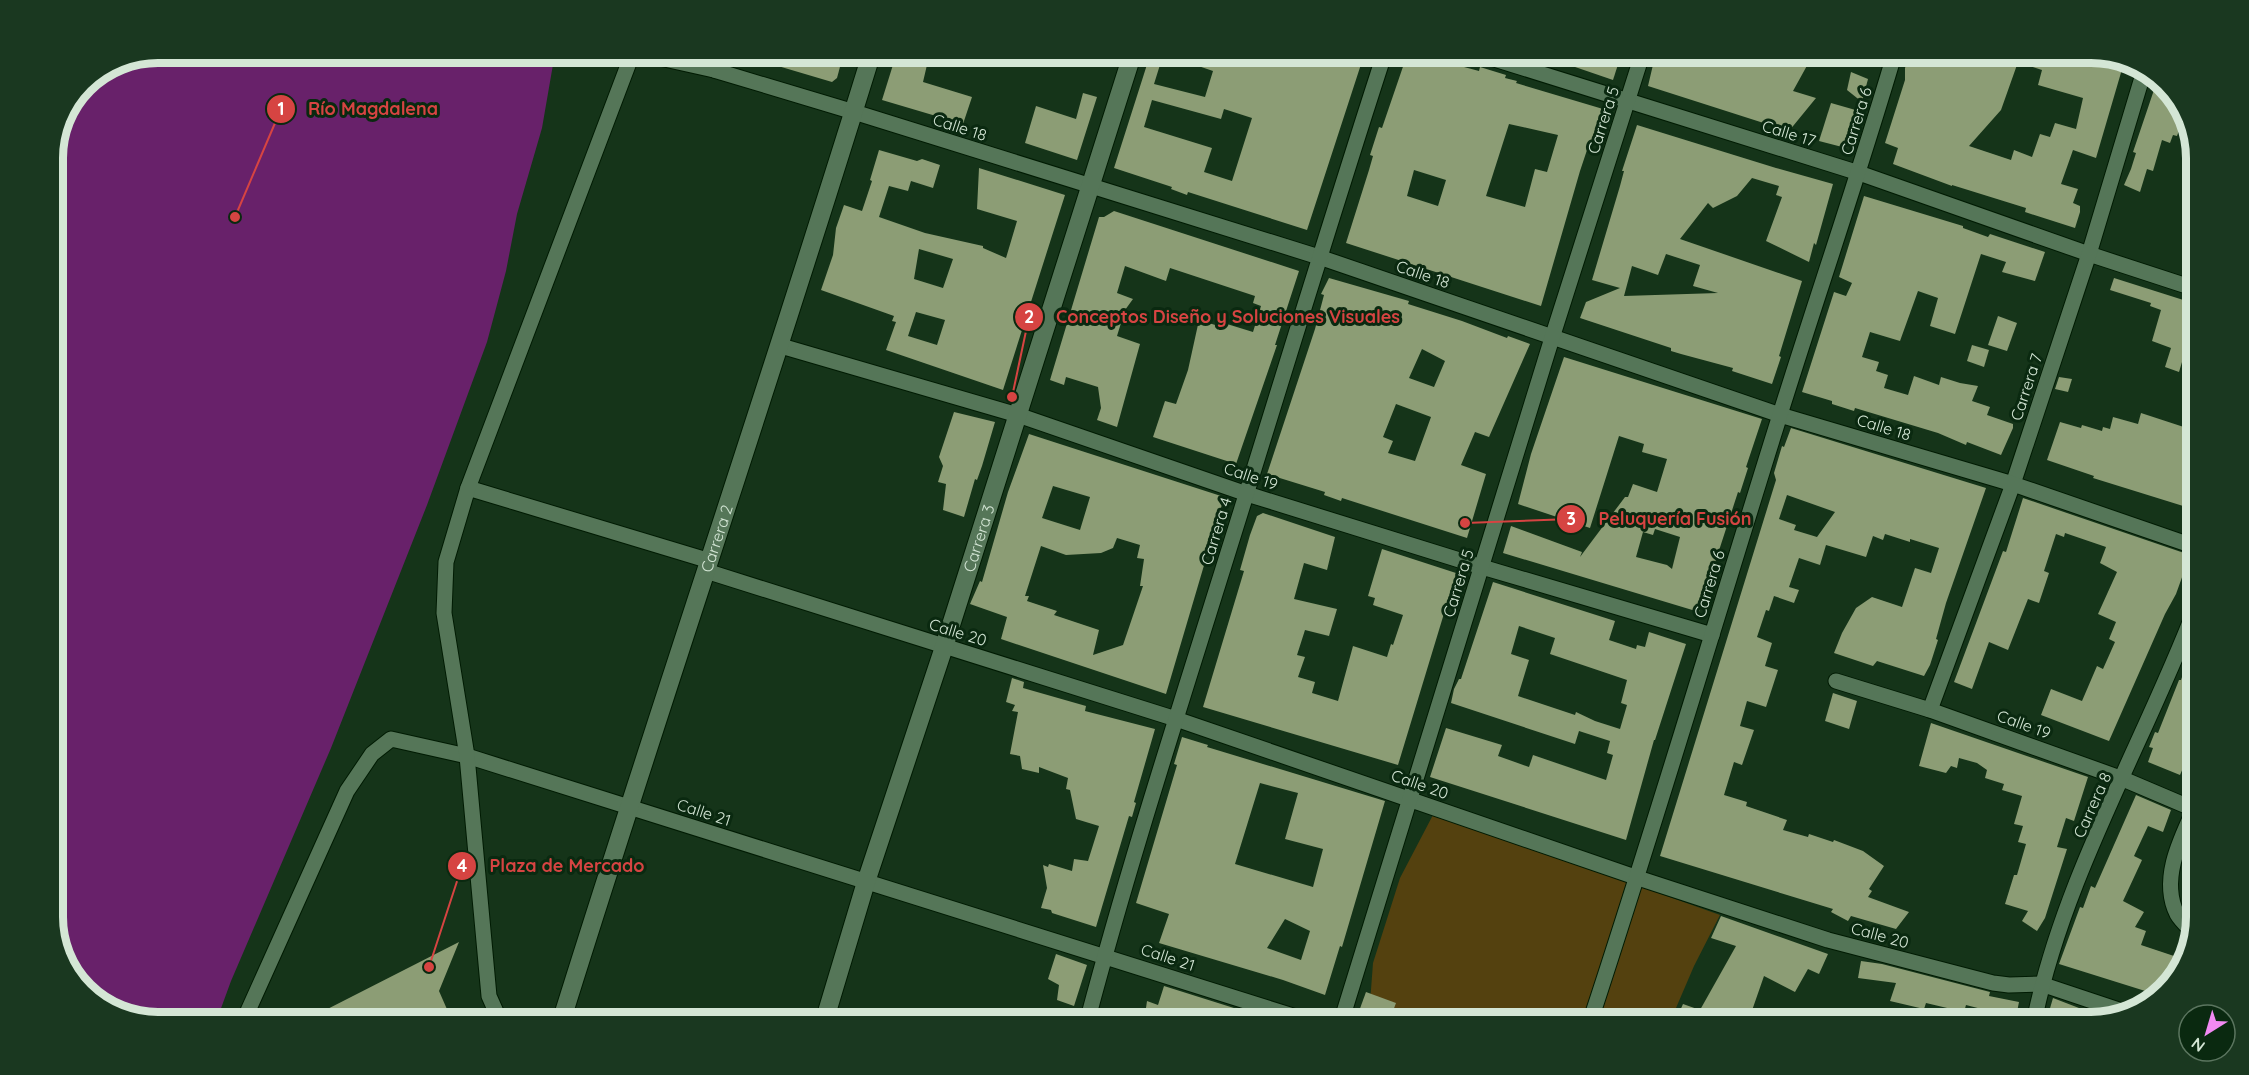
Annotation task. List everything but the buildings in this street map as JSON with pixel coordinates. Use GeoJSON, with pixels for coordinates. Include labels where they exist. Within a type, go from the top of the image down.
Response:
{"type":"FeatureCollection","features":[{"type":"Feature","properties":{"kind":"main road","name":"Carrera 2"},"geometry":{"type":"LineString","coordinates":[[564,1012],[628,807],[781,346],[869,63]]}},
{"type":"Feature","properties":{"kind":"main road","name":"Carrera 3"},"geometry":{"type":"LineString","coordinates":[[827,1012],[866,882],[944,647],[1129,63]]}},
{"type":"Feature","properties":{"kind":"street"},"geometry":{"type":"LineString","coordinates":[[495,1012],[489,996],[467,756],[444,614],[446,562],[468,488],[629,63]]}},
{"type":"Feature","properties":{"kind":"street","name":"Calle 18"},"geometry":{"type":"LineString","coordinates":[[682,63],[714,70],[854,112],[1318,257],[1780,415],[2013,484],[2186,544]]}},
{"type":"Feature","properties":{"kind":"street"},"geometry":{"type":"LineString","coordinates":[[714,70],[716,63]]}},
{"type":"Feature","properties":{"kind":"street","name":"Carrera 4"},"geometry":{"type":"LineString","coordinates":[[1090,1012],[1104,956],[1176,719],[1318,257],[1381,63]]}},
{"type":"Feature","properties":{"kind":"street","name":"Calle 17"},"geometry":{"type":"LineString","coordinates":[[1506,63],[1859,173],[2186,286]]}},
{"type":"Feature","properties":{"kind":"street","name":"Carrera 5"},"geometry":{"type":"LineString","coordinates":[[1344,1012],[1408,799],[1640,63]]}},
{"type":"Feature","properties":{"kind":"street","name":"Carrera 6"},"geometry":{"type":"LineString","coordinates":[[1594,1012],[1638,878],[1780,415],[1859,173],[1892,63]]}},
{"type":"Feature","properties":{"kind":"street","name":"Carrera 7"},"geometry":{"type":"LineString","coordinates":[[1930,710],[2013,484],[2089,254],[2143,79]]}},
{"type":"Feature","properties":{"kind":"street","name":"Calle 19"},"geometry":{"type":"LineString","coordinates":[[781,346],[1018,415],[1246,494],[1482,567],[1712,634]]}},
{"type":"Feature","properties":{"kind":"street","name":"Calle 20"},"geometry":{"type":"LineString","coordinates":[[468,488],[708,566],[944,647],[1176,719],[1638,878],[1828,940],[1993,983],[2042,984],[2116,1009]]}},
{"type":"Feature","properties":{"kind":"street","name":"Carrera 8"},"geometry":{"type":"LineString","coordinates":[[2036,1012],[2042,984],[2063,919],[2186,633]]}},
{"type":"Feature","properties":{"kind":"street","name":"Calle 19"},"geometry":{"type":"LineString","coordinates":[[1836,681],[1930,710],[2123,778],[2186,806]]}},
{"type":"Feature","properties":{"kind":"street","name":"Calle 21"},"geometry":{"type":"LineString","coordinates":[[248,1012],[347,791],[372,754],[391,739],[467,756],[1278,1012]]}},
{"type":"Feature","properties":{"kind":"street"},"geometry":{"type":"LineString","coordinates":[[2185,923],[2178,915],[2171,892],[2173,864],[2186,828]]}},
{"type":"Feature","properties":{"kind":"lane"},"geometry":{"type":"LineString","coordinates":[[2178,654],[2186,660]]}},
{"type":"Feature","properties":{"kind":"shaded area"},"geometry":{"type":"Polygon","coordinates":[[[158,63],[553,63],[542,128],[517,214],[506,271],[487,342],[427,505],[331,748],[220,1012],[139,1010],[110,999],[87,980],[73,959],[65,936],[63,923],[63,152],[66,133],[83,100],[95,87],[110,76],[139,65],[158,63]]]}},
{"type":"Feature","properties":{"kind":"shaded area"},"geometry":{"type":"Polygon","coordinates":[[[1434,813],[1720,915],[1674,1012],[1369,1012],[1373,963],[1400,878],[1434,813]]]}},
{"type":"Feature","properties":{"kind":"place","name":"Río Magdalena"},"geometry":{"type":"Point","coordinates":[235,217]}},
{"type":"Feature","properties":{"kind":"place","name":"Conceptos Diseño y Soluciones Visuales"},"geometry":{"type":"Point","coordinates":[1012,397]}},
{"type":"Feature","properties":{"kind":"place","name":"Peluquería Fusión"},"geometry":{"type":"Point","coordinates":[1465,523]}},
{"type":"Feature","properties":{"kind":"place","name":"Plaza de Mercado"},"geometry":{"type":"Point","coordinates":[429,967]}}]}
